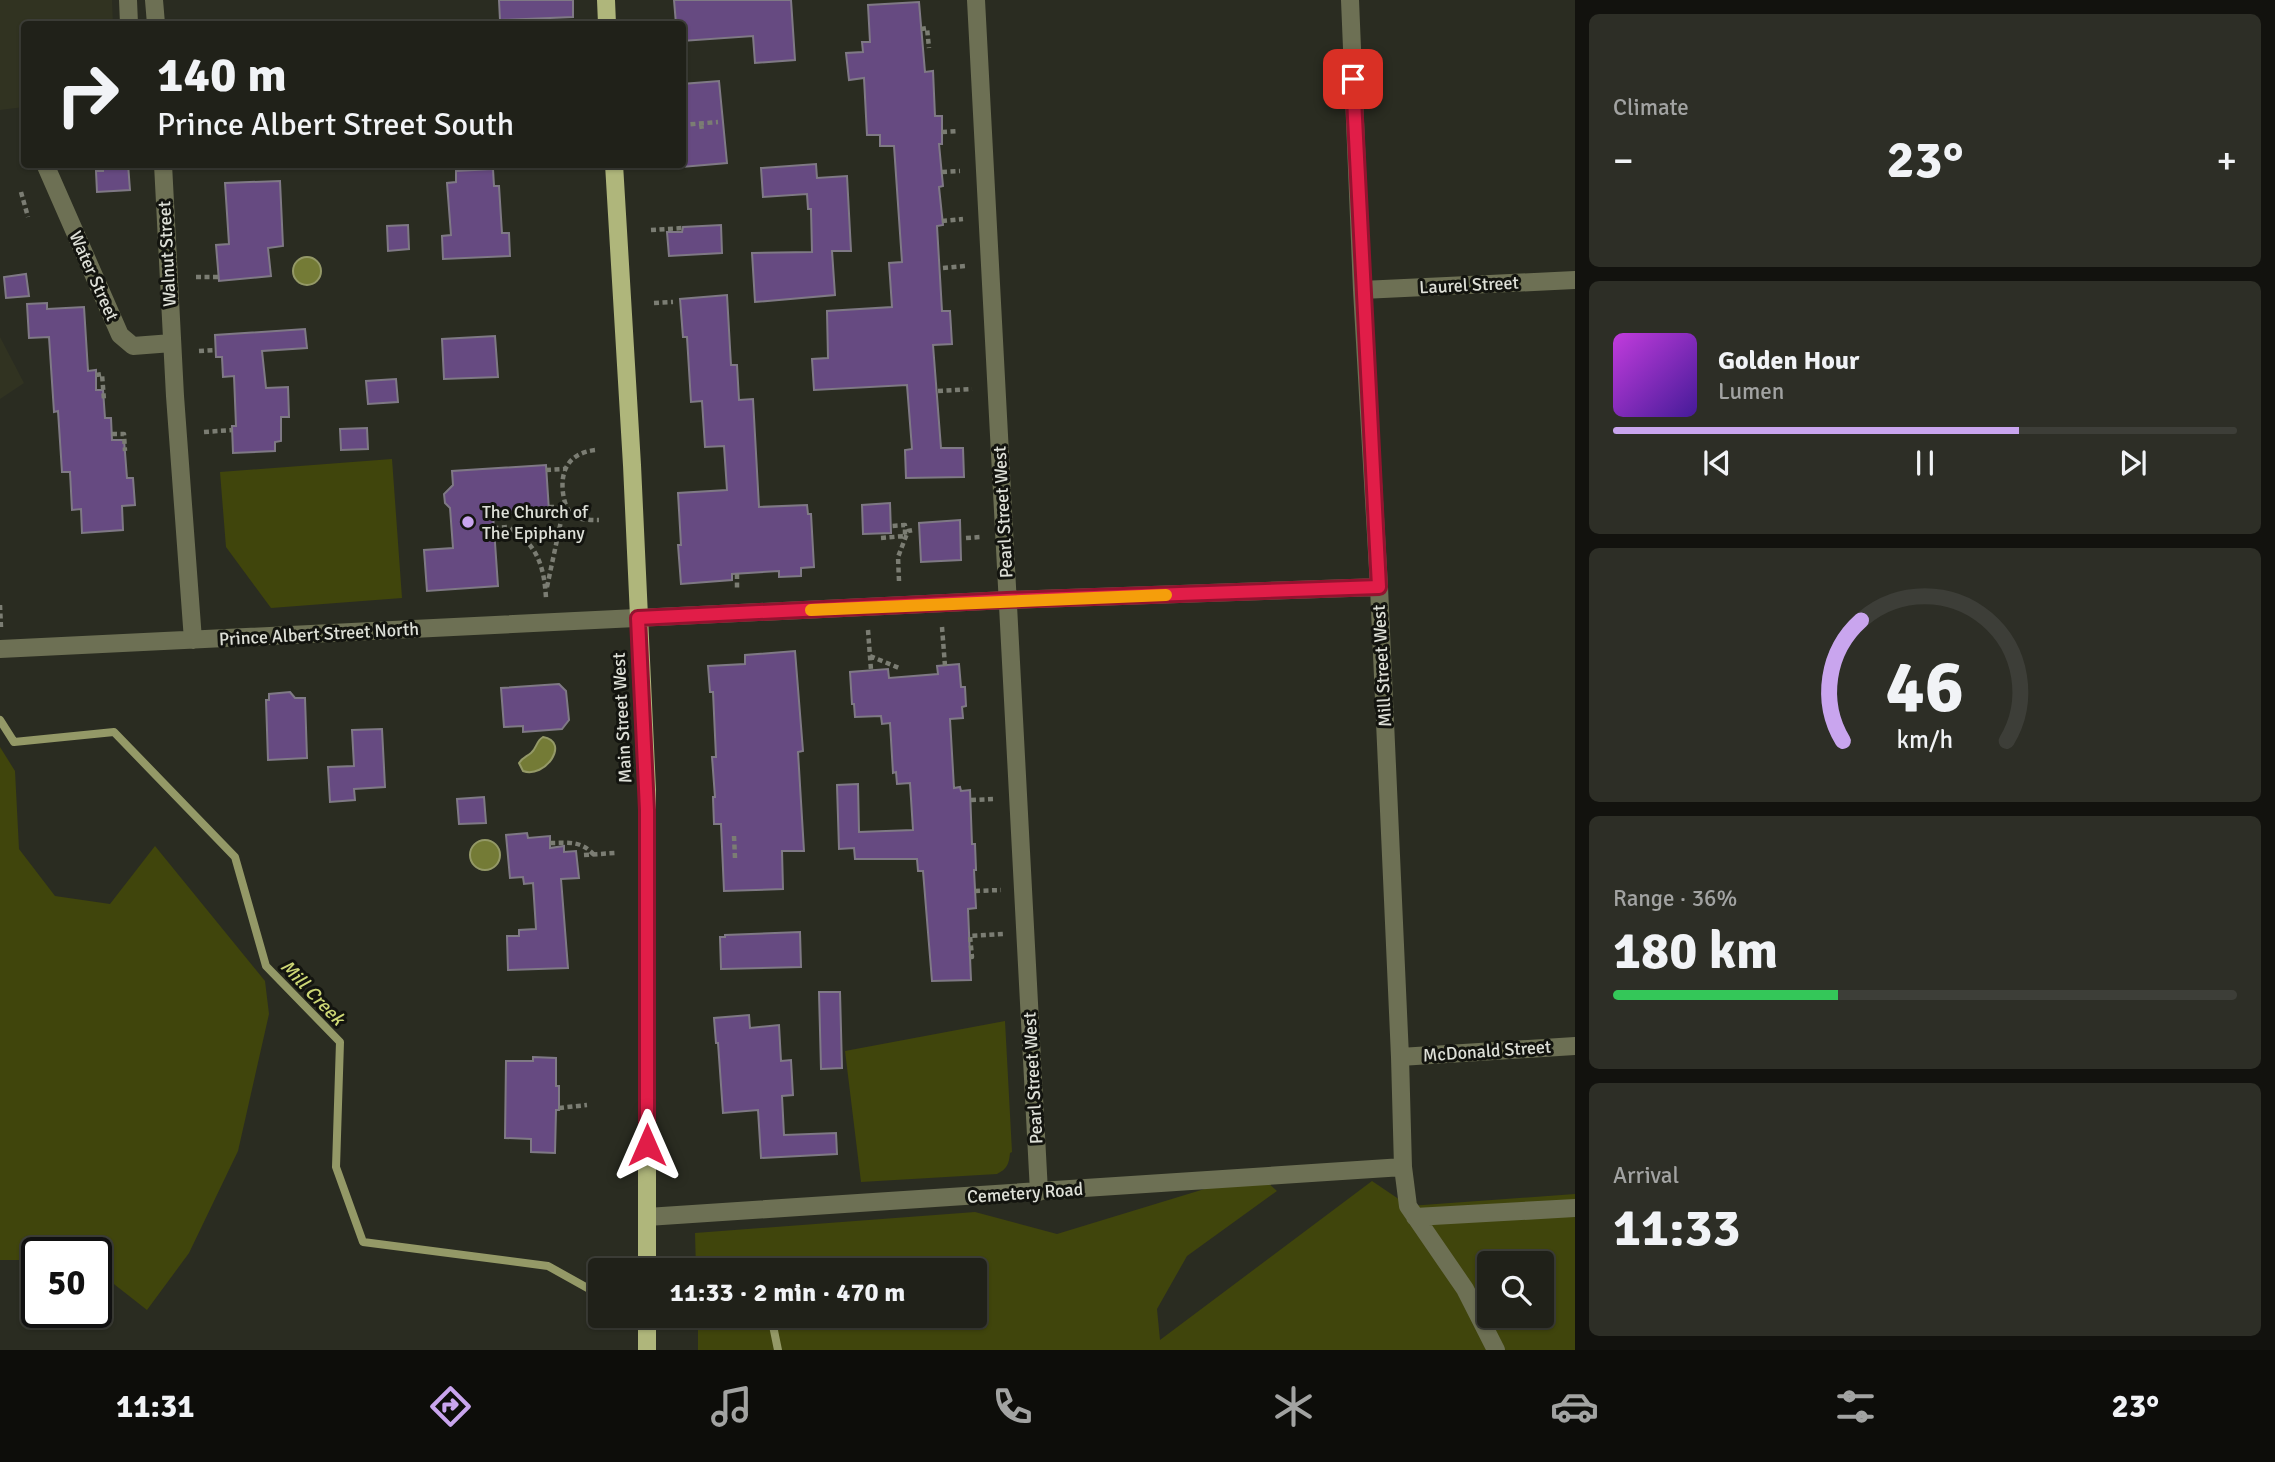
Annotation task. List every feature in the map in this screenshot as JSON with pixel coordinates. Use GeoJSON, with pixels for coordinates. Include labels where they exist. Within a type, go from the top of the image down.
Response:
{"type":"FeatureCollection","features":[{"type":"Feature","properties":{"kind":"main road"},"geometry":{"type":"LineString","coordinates":[[606,0],[607,21]]}},
{"type":"Feature","properties":{"kind":"main road","name":"Main Street West"},"geometry":{"type":"LineString","coordinates":[[614,168],[647,790],[647,1258]]}},
{"type":"Feature","properties":{"kind":"main road"},"geometry":{"type":"LineString","coordinates":[[647,1328],[647,1350]]}},
{"type":"Feature","properties":{"kind":"street"},"geometry":{"type":"LineString","coordinates":[[128,0],[129,21]]}},
{"type":"Feature","properties":{"kind":"street"},"geometry":{"type":"LineString","coordinates":[[154,0],[156,21]]}},
{"type":"Feature","properties":{"kind":"street","name":"Pearl Street West"},"geometry":{"type":"LineString","coordinates":[[976,0],[1039,1192]]}},
{"type":"Feature","properties":{"kind":"street","name":"Mill Street West"},"geometry":{"type":"LineString","coordinates":[[1350,0],[1362,290],[1379,587],[1403,1167],[1411,1212]]}},
{"type":"Feature","properties":{"kind":"street","name":"Water Street"},"geometry":{"type":"LineString","coordinates":[[48,168],[120,335],[133,346],[172,343]]}},
{"type":"Feature","properties":{"kind":"street","name":"Walnut Street"},"geometry":{"type":"LineString","coordinates":[[163,168],[172,343],[193,640]]}},
{"type":"Feature","properties":{"kind":"street","name":"Laurel Street"},"geometry":{"type":"LineString","coordinates":[[1362,290],[1575,280]]}},
{"type":"Feature","properties":{"kind":"street","name":"Prince Albert Street North"},"geometry":{"type":"LineString","coordinates":[[0,649],[1007,600],[1379,587]]}},
{"type":"Feature","properties":{"kind":"street","name":"McDonald Street"},"geometry":{"type":"LineString","coordinates":[[1400,1057],[1575,1046]]}},
{"type":"Feature","properties":{"kind":"street","name":"Cemetery Road"},"geometry":{"type":"LineString","coordinates":[[647,1217],[1403,1167]]}},
{"type":"Feature","properties":{"kind":"street"},"geometry":{"type":"LineString","coordinates":[[1411,1212],[1575,1208]]}},
{"type":"Feature","properties":{"kind":"street"},"geometry":{"type":"LineString","coordinates":[[1411,1212],[1465,1289],[1496,1350]]}},
{"type":"Feature","properties":{"kind":"path"},"geometry":{"type":"LineString","coordinates":[[921,29],[927,28],[929,48]]}},
{"type":"Feature","properties":{"kind":"path"},"geometry":{"type":"LineString","coordinates":[[686,125],[718,122]]}},
{"type":"Feature","properties":{"kind":"path"},"geometry":{"type":"LineString","coordinates":[[701,124],[702,130]]}},
{"type":"Feature","properties":{"kind":"path"},"geometry":{"type":"LineString","coordinates":[[942,132],[958,131]]}},
{"type":"Feature","properties":{"kind":"path"},"geometry":{"type":"LineString","coordinates":[[942,172],[960,171]]}},
{"type":"Feature","properties":{"kind":"path"},"geometry":{"type":"LineString","coordinates":[[21,192],[28,217]]}},
{"type":"Feature","properties":{"kind":"path"},"geometry":{"type":"LineString","coordinates":[[942,221],[963,219]]}},
{"type":"Feature","properties":{"kind":"path"},"geometry":{"type":"LineString","coordinates":[[651,230],[682,228]]}},
{"type":"Feature","properties":{"kind":"path"},"geometry":{"type":"LineString","coordinates":[[943,268],[966,267]]}},
{"type":"Feature","properties":{"kind":"path"},"geometry":{"type":"LineString","coordinates":[[195,277],[218,277]]}},
{"type":"Feature","properties":{"kind":"path"},"geometry":{"type":"LineString","coordinates":[[654,303],[673,302]]}},
{"type":"Feature","properties":{"kind":"path"},"geometry":{"type":"LineString","coordinates":[[200,351],[216,350]]}},
{"type":"Feature","properties":{"kind":"path"},"geometry":{"type":"LineString","coordinates":[[96,374],[102,374],[104,400]]}},
{"type":"Feature","properties":{"kind":"path"},"geometry":{"type":"LineString","coordinates":[[938,391],[972,389]]}},
{"type":"Feature","properties":{"kind":"path"},"geometry":{"type":"LineString","coordinates":[[204,432],[232,430]]}},
{"type":"Feature","properties":{"kind":"path"},"geometry":{"type":"LineString","coordinates":[[112,435],[124,433],[125,451]]}},
{"type":"Feature","properties":{"kind":"path"},"geometry":{"type":"LineString","coordinates":[[485,529],[508,527],[534,549],[543,573],[546,598],[566,507],[563,492],[565,469],[578,454],[595,450]]}},
{"type":"Feature","properties":{"kind":"path"},"geometry":{"type":"LineString","coordinates":[[547,470],[565,469]]}},
{"type":"Feature","properties":{"kind":"path"},"geometry":{"type":"LineString","coordinates":[[549,508],[566,507]]}},
{"type":"Feature","properties":{"kind":"path"},"geometry":{"type":"LineString","coordinates":[[566,507],[576,517],[598,520]]}},
{"type":"Feature","properties":{"kind":"path"},"geometry":{"type":"LineString","coordinates":[[891,526],[905,525],[905,536]]}},
{"type":"Feature","properties":{"kind":"path"},"geometry":{"type":"LineString","coordinates":[[899,581],[898,556],[908,531],[914,530]]}},
{"type":"Feature","properties":{"kind":"path"},"geometry":{"type":"LineString","coordinates":[[881,538],[905,536]]}},
{"type":"Feature","properties":{"kind":"path"},"geometry":{"type":"LineString","coordinates":[[966,538],[980,537]]}},
{"type":"Feature","properties":{"kind":"path"},"geometry":{"type":"LineString","coordinates":[[737,573],[737,589]]}},
{"type":"Feature","properties":{"kind":"path"},"geometry":{"type":"LineString","coordinates":[[0,605],[1,627]]}},
{"type":"Feature","properties":{"kind":"path"},"geometry":{"type":"LineString","coordinates":[[942,626],[944,666]]}},
{"type":"Feature","properties":{"kind":"path"},"geometry":{"type":"LineString","coordinates":[[868,630],[871,670]]}},
{"type":"Feature","properties":{"kind":"path"},"geometry":{"type":"LineString","coordinates":[[870,656],[899,668]]}},
{"type":"Feature","properties":{"kind":"path"},"geometry":{"type":"LineString","coordinates":[[971,800],[995,799]]}},
{"type":"Feature","properties":{"kind":"path"},"geometry":{"type":"LineString","coordinates":[[734,836],[735,858]]}},
{"type":"Feature","properties":{"kind":"path"},"geometry":{"type":"LineString","coordinates":[[550,844],[578,843],[594,855]]}},
{"type":"Feature","properties":{"kind":"path"},"geometry":{"type":"LineString","coordinates":[[584,855],[615,853]]}},
{"type":"Feature","properties":{"kind":"path"},"geometry":{"type":"LineString","coordinates":[[975,891],[1000,890]]}},
{"type":"Feature","properties":{"kind":"path"},"geometry":{"type":"LineString","coordinates":[[970,957],[971,936],[1003,934]]}},
{"type":"Feature","properties":{"kind":"path"},"geometry":{"type":"LineString","coordinates":[[559,1108],[587,1105]]}},
{"type":"Feature","properties":{"kind":"shaded area"},"geometry":{"type":"Polygon","coordinates":[[[0,0],[112,0],[113,21],[21,21],[21,107],[0,110],[0,0]]]}},
{"type":"Feature","properties":{"kind":"shaded area"},"geometry":{"type":"Polygon","coordinates":[[[307,257],[317,261],[321,271],[317,281],[307,285],[297,281],[293,271],[297,261],[307,257]]]}},
{"type":"Feature","properties":{"kind":"shaded area"},"geometry":{"type":"Polygon","coordinates":[[[0,337],[24,383],[0,399],[0,337]]]}},
{"type":"Feature","properties":{"kind":"shaded area"},"geometry":{"type":"Polygon","coordinates":[[[392,459],[402,598],[271,608],[226,547],[220,472],[392,459]]]}},
{"type":"Feature","properties":{"kind":"shaded area"},"geometry":{"type":"Polygon","coordinates":[[[543,737],[551,740],[555,746],[552,759],[539,770],[523,771],[519,763],[533,751],[543,737]]]}},
{"type":"Feature","properties":{"kind":"shaded area"},"geometry":{"type":"Polygon","coordinates":[[[0,747],[15,771],[19,849],[55,896],[110,904],[155,846],[265,981],[269,1014],[238,1151],[189,1253],[147,1310],[112,1283],[112,1237],[21,1237],[21,1260],[0,1260],[0,747]]]}},
{"type":"Feature","properties":{"kind":"shaded area"},"geometry":{"type":"Polygon","coordinates":[[[485,840],[495,845],[500,855],[495,865],[485,870],[475,865],[470,855],[475,845],[485,840]]]}},
{"type":"Feature","properties":{"kind":"shaded area"},"geometry":{"type":"Polygon","coordinates":[[[1005,1021],[1012,1152],[1005,1168],[997,1174],[861,1182],[845,1051],[1005,1021]]]}},
{"type":"Feature","properties":{"kind":"shaded area"},"geometry":{"type":"Polygon","coordinates":[[[1257,1173],[1277,1191],[1187,1256],[1157,1309],[1160,1340],[1372,1181],[1409,1206],[1575,1194],[1575,1350],[698,1350],[698,1328],[987,1328],[987,1258],[696,1258],[695,1233],[975,1212],[1057,1234],[1257,1173]]]}},
{"type":"Feature","properties":{"kind":"building"},"geometry":{"type":"Polygon","coordinates":[[[499,0],[573,0],[573,17],[500,20],[499,0]]]}},
{"type":"Feature","properties":{"kind":"building"},"geometry":{"type":"Polygon","coordinates":[[[674,0],[791,0],[795,60],[755,63],[753,36],[686,41],[686,21],[676,21],[674,0]]]}},
{"type":"Feature","properties":{"kind":"building"},"geometry":{"type":"Polygon","coordinates":[[[919,2],[925,72],[933,71],[935,116],[942,116],[942,144],[939,144],[943,186],[939,187],[943,225],[937,226],[942,311],[950,311],[952,344],[933,345],[941,448],[963,448],[964,477],[906,478],[905,450],[912,449],[907,385],[814,390],[812,359],[828,358],[827,311],[892,307],[889,263],[902,262],[894,146],[880,146],[880,135],[867,135],[864,78],[849,80],[846,53],[863,52],[862,42],[870,42],[868,5],[919,2]]]}},
{"type":"Feature","properties":{"kind":"building"},"geometry":{"type":"Polygon","coordinates":[[[719,81],[727,163],[686,167],[686,84],[719,81]]]}},
{"type":"Feature","properties":{"kind":"building"},"geometry":{"type":"Polygon","coordinates":[[[816,164],[817,178],[847,176],[851,251],[832,251],[835,295],[755,302],[752,253],[812,252],[811,209],[808,209],[807,194],[763,197],[761,168],[816,164]]]}},
{"type":"Feature","properties":{"kind":"building"},"geometry":{"type":"Polygon","coordinates":[[[103,168],[128,168],[130,190],[97,192],[96,171],[103,171],[103,168]]]}},
{"type":"Feature","properties":{"kind":"building"},"geometry":{"type":"Polygon","coordinates":[[[493,169],[494,186],[499,186],[502,233],[509,233],[510,256],[443,259],[442,236],[451,235],[447,183],[456,182],[456,171],[493,169]]]}},
{"type":"Feature","properties":{"kind":"building"},"geometry":{"type":"Polygon","coordinates":[[[280,181],[283,246],[268,248],[271,276],[219,281],[216,245],[229,244],[225,183],[280,181]]]}},
{"type":"Feature","properties":{"kind":"building"},"geometry":{"type":"Polygon","coordinates":[[[408,225],[409,249],[388,251],[387,226],[408,225]]]}},
{"type":"Feature","properties":{"kind":"building"},"geometry":{"type":"Polygon","coordinates":[[[721,225],[722,253],[669,256],[667,232],[682,232],[683,227],[721,225]]]}},
{"type":"Feature","properties":{"kind":"building"},"geometry":{"type":"Polygon","coordinates":[[[26,274],[29,296],[6,298],[4,277],[26,274]]]}},
{"type":"Feature","properties":{"kind":"building"},"geometry":{"type":"Polygon","coordinates":[[[727,295],[731,365],[737,365],[739,400],[753,399],[759,507],[807,505],[808,514],[811,514],[814,567],[801,568],[801,576],[779,577],[779,571],[732,574],[732,580],[681,584],[678,493],[727,490],[724,446],[705,447],[702,401],[691,402],[687,337],[683,337],[680,299],[727,295]]]}},
{"type":"Feature","properties":{"kind":"building"},"geometry":{"type":"Polygon","coordinates":[[[47,303],[47,309],[84,307],[88,371],[96,370],[96,390],[103,390],[105,418],[111,418],[112,440],[124,440],[127,478],[133,478],[135,505],[122,506],[123,530],[82,533],[81,509],[72,510],[70,472],[62,472],[58,411],[54,412],[49,337],[29,338],[27,304],[47,303]]]}},
{"type":"Feature","properties":{"kind":"building"},"geometry":{"type":"Polygon","coordinates":[[[305,329],[307,348],[262,351],[266,388],[288,387],[289,417],[281,417],[281,441],[275,442],[275,451],[233,453],[232,426],[236,426],[234,376],[223,377],[222,357],[216,357],[215,335],[305,329]]]}},
{"type":"Feature","properties":{"kind":"building"},"geometry":{"type":"Polygon","coordinates":[[[495,336],[498,377],[444,379],[442,339],[495,336]]]}},
{"type":"Feature","properties":{"kind":"building"},"geometry":{"type":"Polygon","coordinates":[[[396,379],[398,402],[368,404],[366,381],[396,379]]]}},
{"type":"Feature","properties":{"kind":"building"},"geometry":{"type":"Polygon","coordinates":[[[367,428],[368,449],[341,450],[340,429],[367,428]]]}},
{"type":"Feature","properties":{"kind":"building","name":"The Church of The Epiphany"},"geometry":{"type":"Polygon","coordinates":[[[546,465],[549,511],[493,514],[498,586],[427,591],[424,550],[453,548],[450,508],[445,503],[444,494],[453,485],[452,471],[546,465]]]}},
{"type":"Feature","properties":{"kind":"building"},"geometry":{"type":"Polygon","coordinates":[[[890,503],[891,533],[863,534],[862,505],[890,503]]]}},
{"type":"Feature","properties":{"kind":"building"},"geometry":{"type":"Polygon","coordinates":[[[960,520],[961,560],[921,562],[919,523],[960,520]]]}},
{"type":"Feature","properties":{"kind":"building"},"geometry":{"type":"Polygon","coordinates":[[[795,651],[803,751],[798,752],[804,851],[782,851],[783,889],[724,891],[721,824],[714,824],[712,757],[716,757],[713,692],[710,692],[708,666],[745,664],[745,655],[795,651]]]}},
{"type":"Feature","properties":{"kind":"building"},"geometry":{"type":"Polygon","coordinates":[[[959,664],[961,687],[965,687],[966,706],[962,707],[963,718],[950,719],[954,788],[960,787],[961,791],[970,790],[972,844],[975,844],[976,908],[968,909],[971,980],[932,981],[923,871],[918,871],[917,859],[855,859],[854,848],[839,849],[837,785],[858,784],[859,832],[913,830],[910,783],[897,784],[896,772],[893,773],[890,723],[882,724],[881,716],[855,717],[850,672],[888,669],[889,678],[938,674],[937,666],[959,664]]]}},
{"type":"Feature","properties":{"kind":"building"},"geometry":{"type":"Polygon","coordinates":[[[559,684],[566,691],[569,720],[562,729],[523,732],[523,726],[504,727],[501,688],[559,684]]]}},
{"type":"Feature","properties":{"kind":"building"},"geometry":{"type":"Polygon","coordinates":[[[290,692],[295,698],[305,698],[307,758],[268,760],[266,700],[269,700],[269,694],[290,692]]]}},
{"type":"Feature","properties":{"kind":"building"},"geometry":{"type":"Polygon","coordinates":[[[382,729],[385,787],[354,789],[355,800],[330,802],[328,767],[354,766],[352,730],[382,729]]]}},
{"type":"Feature","properties":{"kind":"building"},"geometry":{"type":"Polygon","coordinates":[[[484,797],[486,823],[459,824],[457,799],[484,797]]]}},
{"type":"Feature","properties":{"kind":"building"},"geometry":{"type":"Polygon","coordinates":[[[527,833],[528,838],[550,836],[550,848],[564,846],[564,852],[576,851],[579,878],[561,879],[568,968],[508,970],[507,936],[519,936],[519,930],[536,929],[533,883],[524,884],[523,877],[510,878],[506,835],[527,833]]]}},
{"type":"Feature","properties":{"kind":"building"},"geometry":{"type":"Polygon","coordinates":[[[800,932],[801,967],[721,969],[720,937],[800,932]]]}},
{"type":"Feature","properties":{"kind":"building"},"geometry":{"type":"Polygon","coordinates":[[[819,992],[840,992],[842,1068],[821,1069],[819,992]]]}},
{"type":"Feature","properties":{"kind":"building"},"geometry":{"type":"Polygon","coordinates":[[[749,1015],[750,1028],[779,1025],[781,1061],[791,1060],[793,1095],[782,1096],[784,1135],[836,1133],[837,1154],[761,1158],[758,1110],[723,1113],[714,1018],[749,1015]]]}},
{"type":"Feature","properties":{"kind":"building"},"geometry":{"type":"Polygon","coordinates":[[[533,1057],[556,1058],[559,1110],[556,1110],[555,1153],[531,1152],[531,1139],[505,1138],[506,1061],[533,1061],[533,1057]]]}},
{"type":"Feature","properties":{"kind":"waterway","name":"Mill Creek"},"geometry":{"type":"LineString","coordinates":[[0,720],[14,742],[114,732],[235,857],[266,966],[340,1042],[336,1167],[363,1242],[548,1266],[588,1288]]}},
{"type":"Feature","properties":{"kind":"waterway","name":"Mill Creek"},"geometry":{"type":"LineString","coordinates":[[773,1328],[778,1350]]}},
{"type":"Feature","properties":{"kind":"slow traffic"},"geometry":{"type":"LineString","coordinates":[[811,610],[1166,595]]}},
{"type":"Feature","properties":{"kind":"place","name":"The Church of The Epiphany"},"geometry":{"type":"Point","coordinates":[468,522]}},
{"type":"Feature","properties":{"kind":"route"},"geometry":{"type":"LineString","coordinates":[[647,1145],[647,790],[638,618],[1007,600],[1379,587],[1353,79]]}}]}
